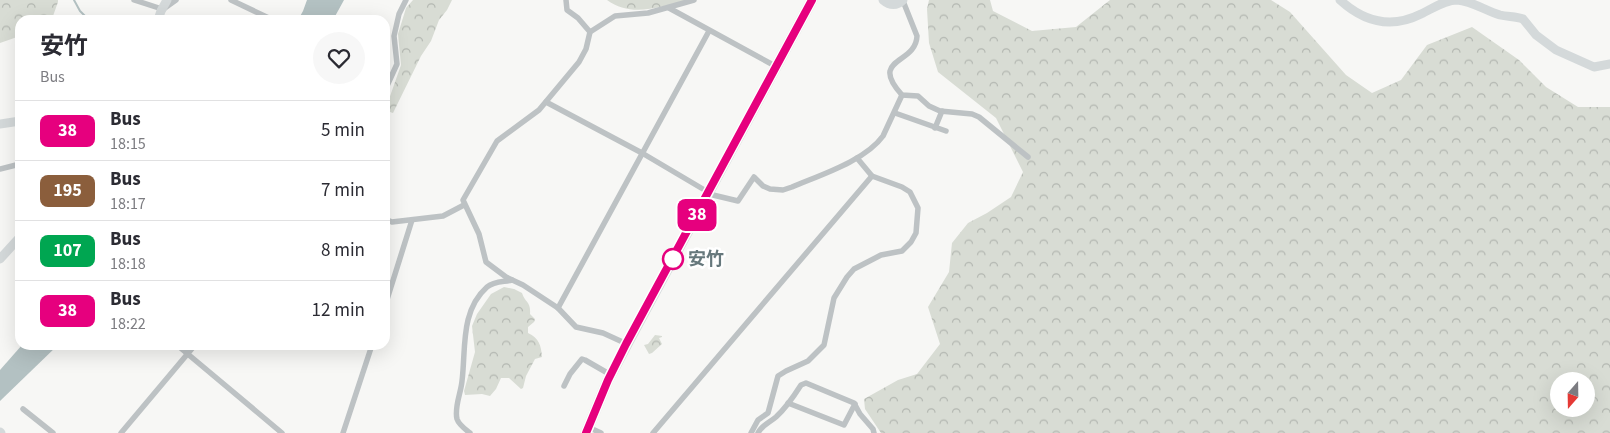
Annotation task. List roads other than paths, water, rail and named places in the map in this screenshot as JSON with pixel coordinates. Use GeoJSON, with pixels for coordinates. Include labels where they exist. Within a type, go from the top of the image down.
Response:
{"type":"FeatureCollection","features":[{"type":"Feature","properties":{"kind":"highway"},"geometry":{"type":"LineString","coordinates":[[587,430],[626,344],[812,0]]}},
{"type":"Feature","properties":{"kind":"street"},"geometry":{"type":"LineString","coordinates":[[134,0],[160,13]]}},
{"type":"Feature","properties":{"kind":"street"},"geometry":{"type":"LineString","coordinates":[[160,13],[167,0]]}},
{"type":"Feature","properties":{"kind":"street"},"geometry":{"type":"LineString","coordinates":[[160,13],[176,0]]}},
{"type":"Feature","properties":{"kind":"street"},"geometry":{"type":"LineString","coordinates":[[231,0],[263,15]]}},
{"type":"Feature","properties":{"kind":"street"},"geometry":{"type":"LineString","coordinates":[[390,79],[397,64],[394,36],[399,14],[406,0]]}},
{"type":"Feature","properties":{"kind":"street"},"geometry":{"type":"LineString","coordinates":[[566,0],[567,10],[578,18],[590,32]]}},
{"type":"Feature","properties":{"kind":"street"},"geometry":{"type":"LineString","coordinates":[[626,344],[604,333],[576,327],[558,308],[486,262],[479,234],[464,205],[464,198],[497,141],[538,112],[579,62],[586,48],[590,32],[615,16],[648,13],[694,0]]}},
{"type":"Feature","properties":{"kind":"street"},"geometry":{"type":"LineString","coordinates":[[883,0],[893,5],[903,0],[917,36],[916,44],[889,71],[892,82],[902,95],[918,96],[929,106],[942,111],[979,116],[1028,157]]}},
{"type":"Feature","properties":{"kind":"street"},"geometry":{"type":"LineString","coordinates":[[1340,0],[1361,16],[1382,21],[1403,20],[1419,15],[1444,2],[1456,0],[1466,2],[1501,15],[1523,19],[1545,43],[1582,62],[1594,67],[1610,64]]}},
{"type":"Feature","properties":{"kind":"street"},"geometry":{"type":"LineString","coordinates":[[669,8],[777,67]]}},
{"type":"Feature","properties":{"kind":"street"},"geometry":{"type":"LineString","coordinates":[[558,308],[709,31]]}},
{"type":"Feature","properties":{"kind":"street"},"geometry":{"type":"LineString","coordinates":[[546,102],[715,196],[738,200],[754,177],[766,188],[783,190],[857,158],[880,141],[888,128],[902,95]]}},
{"type":"Feature","properties":{"kind":"street"},"geometry":{"type":"LineString","coordinates":[[935,128],[942,111]]}},
{"type":"Feature","properties":{"kind":"street"},"geometry":{"type":"LineString","coordinates":[[895,113],[946,131]]}},
{"type":"Feature","properties":{"kind":"street"},"geometry":{"type":"LineString","coordinates":[[0,124],[15,121]]}},
{"type":"Feature","properties":{"kind":"street"},"geometry":{"type":"LineString","coordinates":[[751,433],[758,420],[768,413],[778,376],[786,370],[808,361],[824,345],[834,298],[847,277],[854,269],[881,255],[902,251],[911,242],[916,233],[918,208],[910,192],[902,187],[872,176],[857,158]]}},
{"type":"Feature","properties":{"kind":"street"},"geometry":{"type":"LineString","coordinates":[[0,169],[15,165]]}},
{"type":"Feature","properties":{"kind":"street"},"geometry":{"type":"LineString","coordinates":[[653,433],[872,176]]}},
{"type":"Feature","properties":{"kind":"street"},"geometry":{"type":"LineString","coordinates":[[390,221],[443,216],[464,205]]}},
{"type":"Feature","properties":{"kind":"street"},"geometry":{"type":"LineString","coordinates":[[390,290],[412,220]]}},
{"type":"Feature","properties":{"kind":"street"},"geometry":{"type":"LineString","coordinates":[[0,259],[15,242]]}},
{"type":"Feature","properties":{"kind":"street"},"geometry":{"type":"LineString","coordinates":[[470,433],[460,425],[457,416],[462,382],[465,334],[470,313],[481,293],[488,286],[512,280]]}},
{"type":"Feature","properties":{"kind":"street"},"geometry":{"type":"LineString","coordinates":[[183,350],[278,432]]}},
{"type":"Feature","properties":{"kind":"street"},"geometry":{"type":"LineString","coordinates":[[121,433],[191,350]]}},
{"type":"Feature","properties":{"kind":"street"},"geometry":{"type":"LineString","coordinates":[[343,433],[370,350]]}},
{"type":"Feature","properties":{"kind":"street"},"geometry":{"type":"LineString","coordinates":[[564,386],[567,378],[582,359],[611,375]]}},
{"type":"Feature","properties":{"kind":"street"},"geometry":{"type":"LineString","coordinates":[[758,433],[760,428],[776,417],[806,382],[855,404],[874,433]]}},
{"type":"Feature","properties":{"kind":"street"},"geometry":{"type":"LineString","coordinates":[[788,403],[844,425],[855,404]]}},
{"type":"Feature","properties":{"kind":"street"},"geometry":{"type":"LineString","coordinates":[[23,409],[53,433]]}},
{"type":"Feature","properties":{"kind":"street"},"geometry":{"type":"LineString","coordinates":[[587,430],[601,433]]}},
{"type":"Feature","properties":{"kind":"waterway"},"geometry":{"type":"LineString","coordinates":[[74,0],[84,15]]}},
{"type":"Feature","properties":{"kind":"place","name":"安竹"},"geometry":{"type":"Point","coordinates":[673,259]}}]}
